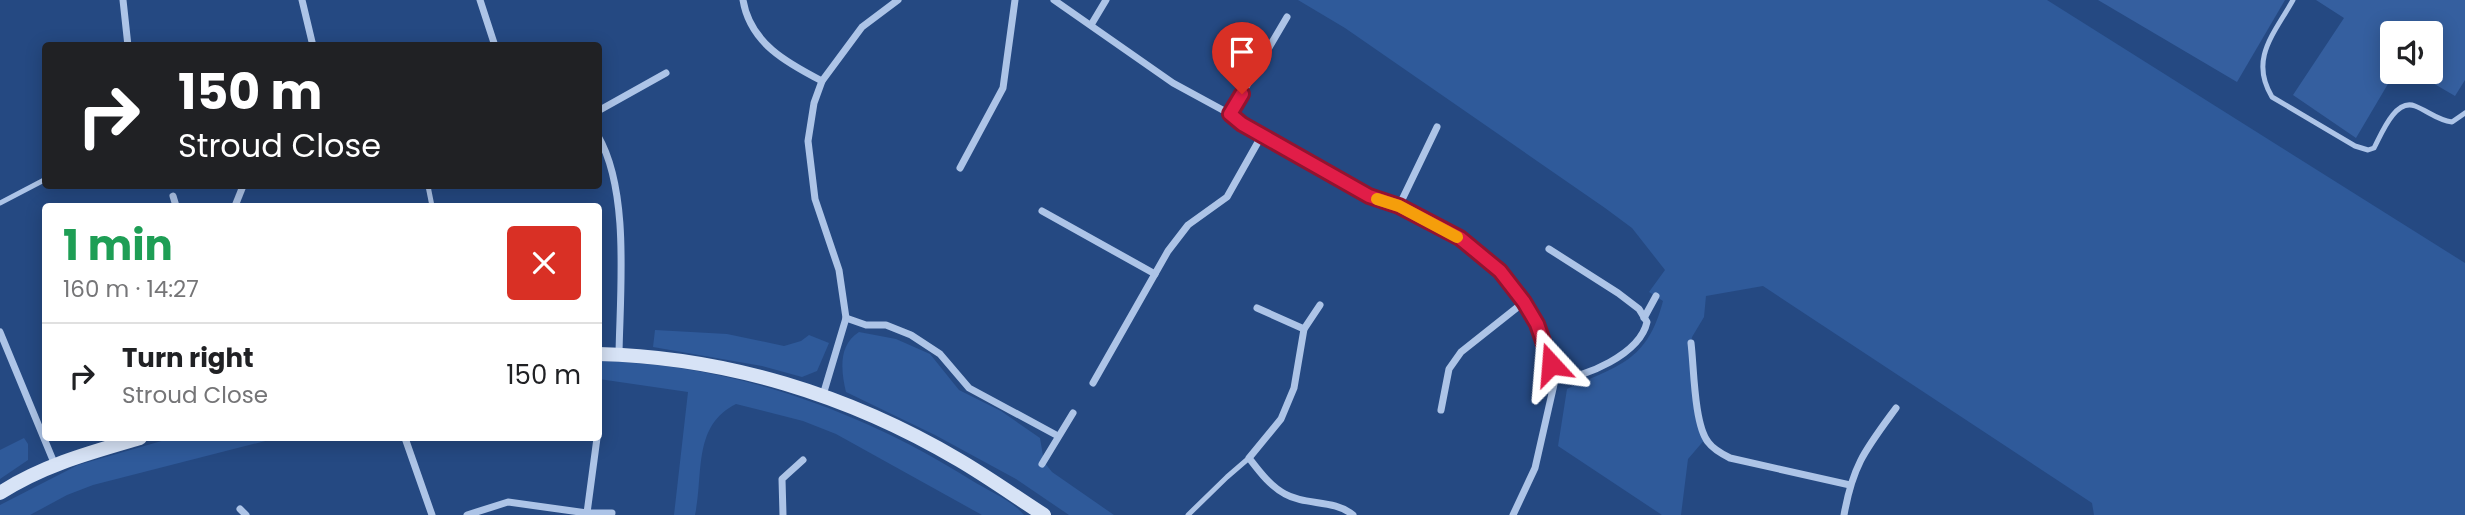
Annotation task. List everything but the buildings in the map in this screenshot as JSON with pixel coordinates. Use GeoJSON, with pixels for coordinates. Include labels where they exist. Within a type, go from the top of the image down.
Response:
{"type":"FeatureCollection","features":[{"type":"Feature","properties":{"kind":"street"},"geometry":{"type":"LineString","coordinates":[[123,0],[128,42]]}},
{"type":"Feature","properties":{"kind":"street"},"geometry":{"type":"LineString","coordinates":[[302,0],[312,42]]}},
{"type":"Feature","properties":{"kind":"street"},"geometry":{"type":"LineString","coordinates":[[480,0],[494,42]]}},
{"type":"Feature","properties":{"kind":"street"},"geometry":{"type":"LineString","coordinates":[[743,0],[745,15],[756,33],[782,60],[822,81]]}},
{"type":"Feature","properties":{"kind":"street"},"geometry":{"type":"LineString","coordinates":[[823,395],[846,318],[839,270],[818,209],[812,178],[808,141],[814,103],[822,81],[862,27],[898,0]]}},
{"type":"Feature","properties":{"kind":"street"},"geometry":{"type":"LineString","coordinates":[[960,168],[1003,88],[1015,0]]}},
{"type":"Feature","properties":{"kind":"street"},"geometry":{"type":"LineString","coordinates":[[1054,0],[1173,83],[1369,196],[1399,206],[1460,238],[1500,271],[1524,302],[1547,348],[1555,380],[1535,468],[1513,515]]}},
{"type":"Feature","properties":{"kind":"street"},"geometry":{"type":"LineString","coordinates":[[1091,24],[1106,0]]}},
{"type":"Feature","properties":{"kind":"street"},"geometry":{"type":"LineString","coordinates":[[1230,114],[1287,17]]}},
{"type":"Feature","properties":{"kind":"street"},"geometry":{"type":"LineString","coordinates":[[602,109],[666,73]]}},
{"type":"Feature","properties":{"kind":"street"},"geometry":{"type":"LineString","coordinates":[[1399,206],[1437,127]]}},
{"type":"Feature","properties":{"kind":"street"},"geometry":{"type":"LineString","coordinates":[[1093,383],[1168,251],[1188,225],[1227,197],[1262,135]]}},
{"type":"Feature","properties":{"kind":"street"},"geometry":{"type":"LineString","coordinates":[[602,142],[607,150],[615,179],[620,248],[619,354]]}},
{"type":"Feature","properties":{"kind":"street"},"geometry":{"type":"LineString","coordinates":[[173,196],[175,203]]}},
{"type":"Feature","properties":{"kind":"street"},"geometry":{"type":"LineString","coordinates":[[1042,211],[1155,274]]}},
{"type":"Feature","properties":{"kind":"street"},"geometry":{"type":"LineString","coordinates":[[1549,249],[1618,293],[1639,309],[1647,322],[1645,333],[1638,342],[1617,358],[1571,379],[1555,380]]}},
{"type":"Feature","properties":{"kind":"street"},"geometry":{"type":"LineString","coordinates":[[1644,318],[1656,296]]}},
{"type":"Feature","properties":{"kind":"street"},"geometry":{"type":"LineString","coordinates":[[1441,410],[1449,369],[1461,352],[1524,302]]}},
{"type":"Feature","properties":{"kind":"street"},"geometry":{"type":"LineString","coordinates":[[1320,305],[1304,329],[1294,388],[1282,419],[1249,458],[1260,474],[1286,495],[1345,508],[1353,515]]}},
{"type":"Feature","properties":{"kind":"street"},"geometry":{"type":"LineString","coordinates":[[1257,308],[1304,329]]}},
{"type":"Feature","properties":{"kind":"street"},"geometry":{"type":"LineString","coordinates":[[846,318],[866,325],[886,325],[911,335],[940,354],[969,388],[1058,436]]}},
{"type":"Feature","properties":{"kind":"street"},"geometry":{"type":"LineString","coordinates":[[0,332],[42,434]]}},
{"type":"Feature","properties":{"kind":"street"},"geometry":{"type":"LineString","coordinates":[[1691,343],[1700,424],[1707,441],[1717,452],[1730,458],[1850,485]]}},
{"type":"Feature","properties":{"kind":"street"},"geometry":{"type":"LineString","coordinates":[[602,354],[670,359],[722,367],[823,395],[874,416],[960,460],[1044,515]]}},
{"type":"Feature","properties":{"kind":"street"},"geometry":{"type":"LineString","coordinates":[[1844,515],[1850,485],[1861,456],[1896,408]]}},
{"type":"Feature","properties":{"kind":"street"},"geometry":{"type":"LineString","coordinates":[[1042,464],[1073,413]]}},
{"type":"Feature","properties":{"kind":"street"},"geometry":{"type":"LineString","coordinates":[[45,441],[55,465]]}},
{"type":"Feature","properties":{"kind":"street"},"geometry":{"type":"LineString","coordinates":[[0,493],[55,465],[131,441]]}},
{"type":"Feature","properties":{"kind":"street"},"geometry":{"type":"LineString","coordinates":[[406,441],[432,515]]}},
{"type":"Feature","properties":{"kind":"street"},"geometry":{"type":"LineString","coordinates":[[587,513],[597,441]]}},
{"type":"Feature","properties":{"kind":"street"},"geometry":{"type":"LineString","coordinates":[[783,515],[782,479],[803,460]]}},
{"type":"Feature","properties":{"kind":"street"},"geometry":{"type":"LineString","coordinates":[[467,515],[508,502],[587,513],[612,513]]}},
{"type":"Feature","properties":{"kind":"lane"},"geometry":{"type":"LineString","coordinates":[[2293,0],[2263,52],[2264,84],[2273,97],[2355,146],[2368,150],[2374,148],[2394,113],[2404,105],[2412,104],[2441,120],[2452,122],[2465,113]]}},
{"type":"Feature","properties":{"kind":"lane"},"geometry":{"type":"LineString","coordinates":[[0,203],[42,181]]}},
{"type":"Feature","properties":{"kind":"lane"},"geometry":{"type":"LineString","coordinates":[[1188,515],[1249,458]]}},
{"type":"Feature","properties":{"kind":"shaded area"},"geometry":{"type":"Polygon","coordinates":[[[1298,0],[2047,0],[2465,263],[2465,515],[2094,515],[2092,503],[1763,286],[1706,296],[1704,317],[1691,343],[1699,419],[1706,438],[1688,459],[1681,515],[1662,515],[1558,446],[1567,389],[1629,359],[1649,337],[1663,301],[1649,292],[1665,270],[1632,228],[1605,208],[1345,28],[1298,0]]]}},
{"type":"Feature","properties":{"kind":"shaded area"},"geometry":{"type":"Polygon","coordinates":[[[655,330],[727,334],[784,346],[801,341],[809,335],[829,343],[817,371],[802,377],[762,366],[653,347],[655,330]]]}},
{"type":"Feature","properties":{"kind":"shaded area"},"geometry":{"type":"Polygon","coordinates":[[[859,332],[896,339],[930,354],[959,390],[1001,411],[1040,438],[1044,462],[1052,472],[1114,515],[1069,515],[1016,479],[935,435],[846,392],[842,367],[844,351],[852,337],[859,332]]]}},
{"type":"Feature","properties":{"kind":"shaded area"},"geometry":{"type":"Polygon","coordinates":[[[602,361],[697,371],[793,395],[885,432],[1007,500],[1024,515],[982,515],[836,434],[803,421],[736,404],[722,413],[706,438],[695,515],[674,515],[688,392],[602,379],[602,361]]]}},
{"type":"Feature","properties":{"kind":"shaded area"},"geometry":{"type":"Polygon","coordinates":[[[24,438],[28,444],[28,460],[0,479],[0,450],[24,438]]]}},
{"type":"Feature","properties":{"kind":"shaded area"},"geometry":{"type":"Polygon","coordinates":[[[162,441],[265,441],[93,485],[67,495],[30,515],[0,515],[0,505],[78,465],[162,441]]]}},
{"type":"Feature","properties":{"kind":"slow traffic"},"geometry":{"type":"LineString","coordinates":[[1377,199],[1399,206],[1457,237]]}},
{"type":"Feature","properties":{"kind":"route"},"geometry":{"type":"LineString","coordinates":[[1242,94],[1230,114],[1242,124],[1369,196],[1399,206],[1460,238],[1500,271],[1537,324],[1551,364]]}}]}
